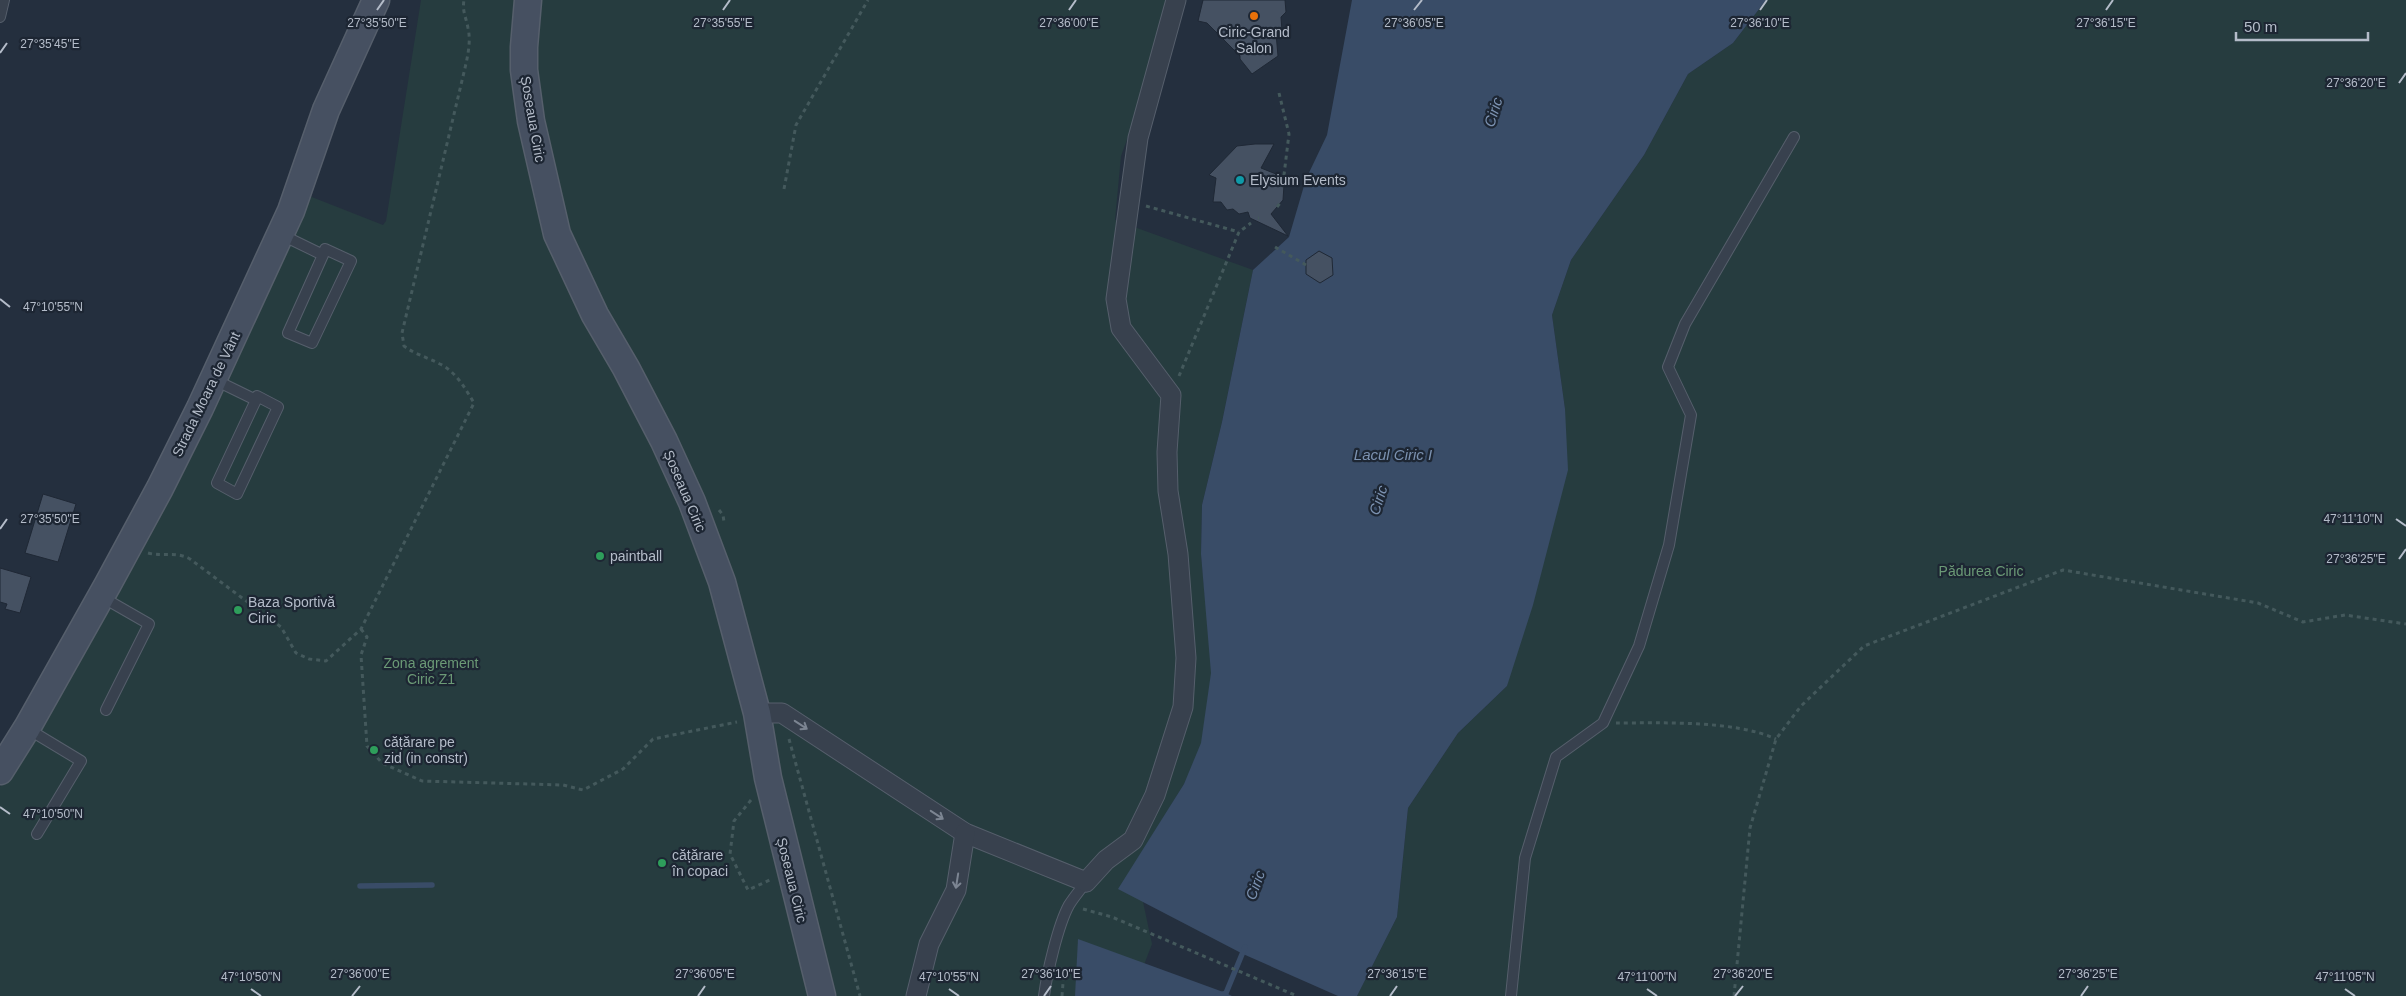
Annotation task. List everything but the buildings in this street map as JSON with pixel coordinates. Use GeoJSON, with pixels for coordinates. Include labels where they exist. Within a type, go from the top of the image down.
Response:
{"type":"FeatureCollection","features":[{"type":"Feature","properties":{"kind":"main road","name":"Strada Moara de Vânt"},"geometry":{"type":"LineString","coordinates":[[0,771],[27,728],[160,488],[214,379],[291,211],[326,110],[376,0]]}},
{"type":"Feature","properties":{"kind":"main road","name":"Șoseaua Ciric"},"geometry":{"type":"LineString","coordinates":[[528,0],[524,70],[531,121],[557,234],[595,315],[626,368],[664,441],[692,502],[722,582],[763,741],[768,778],[822,996]]}},
{"type":"Feature","properties":{"kind":"street"},"geometry":{"type":"LineString","coordinates":[[756,713],[782,713],[965,833],[1086,882],[1106,860],[1133,840],[1155,795],[1183,707],[1186,658],[1178,554],[1168,491],[1167,452],[1171,395],[1122,328],[1116,299],[1138,138],[1176,0]]}},
{"type":"Feature","properties":{"kind":"street"},"geometry":{"type":"LineString","coordinates":[[916,996],[929,944],[956,890],[965,833]]}},
{"type":"Feature","properties":{"kind":"lane"},"geometry":{"type":"LineString","coordinates":[[0,17],[4,0]]}},
{"type":"Feature","properties":{"kind":"lane"},"geometry":{"type":"LineString","coordinates":[[1512,996],[1526,858],[1556,757],[1603,722],[1639,646],[1669,545],[1691,416],[1668,367],[1685,324],[1794,137]]}},
{"type":"Feature","properties":{"kind":"lane"},"geometry":{"type":"LineString","coordinates":[[281,234],[323,255]]}},
{"type":"Feature","properties":{"kind":"lane"},"geometry":{"type":"LineString","coordinates":[[325,249],[351,262],[312,343],[288,333],[323,255],[325,249]]}},
{"type":"Feature","properties":{"kind":"lane"},"geometry":{"type":"LineString","coordinates":[[214,379],[256,400]]}},
{"type":"Feature","properties":{"kind":"lane"},"geometry":{"type":"LineString","coordinates":[[257,396],[278,407],[237,494],[217,484],[256,400],[257,396]]}},
{"type":"Feature","properties":{"kind":"lane"},"geometry":{"type":"LineString","coordinates":[[101,596],[149,624],[106,710]]}},
{"type":"Feature","properties":{"kind":"lane"},"geometry":{"type":"LineString","coordinates":[[27,728],[81,761],[37,834]]}},
{"type":"Feature","properties":{"kind":"lane"},"geometry":{"type":"LineString","coordinates":[[1044,996],[1046,982],[1069,905],[1086,882]]}},
{"type":"Feature","properties":{"kind":"path"},"geometry":{"type":"LineString","coordinates":[[128,546],[156,555],[171,553],[183,555],[190,559],[281,627],[296,653],[309,659],[326,661],[361,629],[474,403],[457,376],[441,364],[415,355],[404,346],[402,333],[465,68],[469,46],[468,28],[462,11],[464,0]]}},
{"type":"Feature","properties":{"kind":"path"},"geometry":{"type":"LineString","coordinates":[[784,188],[796,125],[868,0]]}},
{"type":"Feature","properties":{"kind":"path"},"geometry":{"type":"LineString","coordinates":[[1280,93],[1289,134],[1283,183]]}},
{"type":"Feature","properties":{"kind":"path"},"geometry":{"type":"LineString","coordinates":[[1130,202],[1239,232]]}},
{"type":"Feature","properties":{"kind":"path"},"geometry":{"type":"LineString","coordinates":[[1277,207],[1281,202]]}},
{"type":"Feature","properties":{"kind":"path"},"geometry":{"type":"LineString","coordinates":[[1171,395],[1239,232],[1251,223]]}},
{"type":"Feature","properties":{"kind":"path"},"geometry":{"type":"LineString","coordinates":[[1275,247],[1306,265]]}},
{"type":"Feature","properties":{"kind":"path"},"geometry":{"type":"LineString","coordinates":[[717,508],[723,515],[725,528]]}},
{"type":"Feature","properties":{"kind":"path"},"geometry":{"type":"LineString","coordinates":[[1734,996],[1750,828],[1776,739],[1801,706],[1864,646],[2063,570],[2258,603],[2303,622],[2346,616],[2406,624]]}},
{"type":"Feature","properties":{"kind":"path"},"geometry":{"type":"LineString","coordinates":[[361,629],[367,637],[360,655],[367,746],[382,764],[422,781],[563,785],[583,790],[623,769],[653,739],[739,722],[763,741]]}},
{"type":"Feature","properties":{"kind":"path"},"geometry":{"type":"LineString","coordinates":[[782,713],[860,996]]}},
{"type":"Feature","properties":{"kind":"path"},"geometry":{"type":"LineString","coordinates":[[1603,722],[1738,728],[1760,732],[1776,739]]}},
{"type":"Feature","properties":{"kind":"path"},"geometry":{"type":"LineString","coordinates":[[768,778],[734,821],[730,854],[748,890],[790,872]]}},
{"type":"Feature","properties":{"kind":"path"},"geometry":{"type":"LineString","coordinates":[[1069,905],[1112,917],[1297,996]]}},
{"type":"Feature","properties":{"kind":"green space","name":"Zona agrement Ciric Z1"},"geometry":{"type":"Polygon","coordinates":[[[421,0],[1178,0],[1121,156],[1115,220],[1253,270],[1222,422],[1202,505],[1201,554],[1205,596],[1216,637],[1208,738],[1184,784],[1135,864],[1152,944],[1132,996],[0,996],[0,787],[27,728],[294,190],[383,225],[386,221],[421,0]]]}},
{"type":"Feature","properties":{"kind":"green space","name":"Pădurea Ciric"},"geometry":{"type":"Polygon","coordinates":[[[1766,0],[2406,0],[2406,996],[1357,996],[1397,917],[1408,808],[1458,733],[1507,686],[1565,409],[1552,315],[1571,260],[1644,155],[1688,74],[1733,43],[1766,0]]]}},
{"type":"Feature","properties":{"kind":"water","name":"Lacul Ciric I"},"geometry":{"type":"Polygon","coordinates":[[[1352,0],[1766,0],[1733,43],[1688,74],[1644,155],[1571,260],[1552,315],[1565,409],[1568,470],[1533,605],[1507,686],[1458,733],[1408,808],[1397,917],[1357,996],[1338,996],[1243,954],[1118,889],[1184,784],[1201,743],[1211,673],[1201,554],[1202,505],[1222,422],[1253,270],[1289,237],[1306,179],[1327,135],[1352,0]]]}},
{"type":"Feature","properties":{"kind":"water"},"geometry":{"type":"Polygon","coordinates":[[[1078,939],[1226,993],[1232,996],[1075,996],[1078,939]]]}},
{"type":"Feature","properties":{"kind":"waterway"},"geometry":{"type":"LineString","coordinates":[[360,886],[432,885]]}},
{"type":"Feature","properties":{"kind":"waterway","name":"Ciric"},"geometry":{"type":"LineString","coordinates":[[1217,996],[1226,993],[1245,947]]}},
{"type":"Feature","properties":{"kind":"place","name":"Ciric-Grand Salon"},"geometry":{"type":"Point","coordinates":[1254,16]}},
{"type":"Feature","properties":{"kind":"place","name":"Elysium Events"},"geometry":{"type":"Point","coordinates":[1240,180]}},
{"type":"Feature","properties":{"kind":"place","name":"paintball"},"geometry":{"type":"Point","coordinates":[600,556]}},
{"type":"Feature","properties":{"kind":"place","name":"Baza Sportivă Ciric"},"geometry":{"type":"Point","coordinates":[238,610]}},
{"type":"Feature","properties":{"kind":"place","name":"cățărare pe zid (in constr)"},"geometry":{"type":"Point","coordinates":[374,750]}},
{"type":"Feature","properties":{"kind":"place","name":"cățărare în copaci"},"geometry":{"type":"Point","coordinates":[662,863]}}]}
